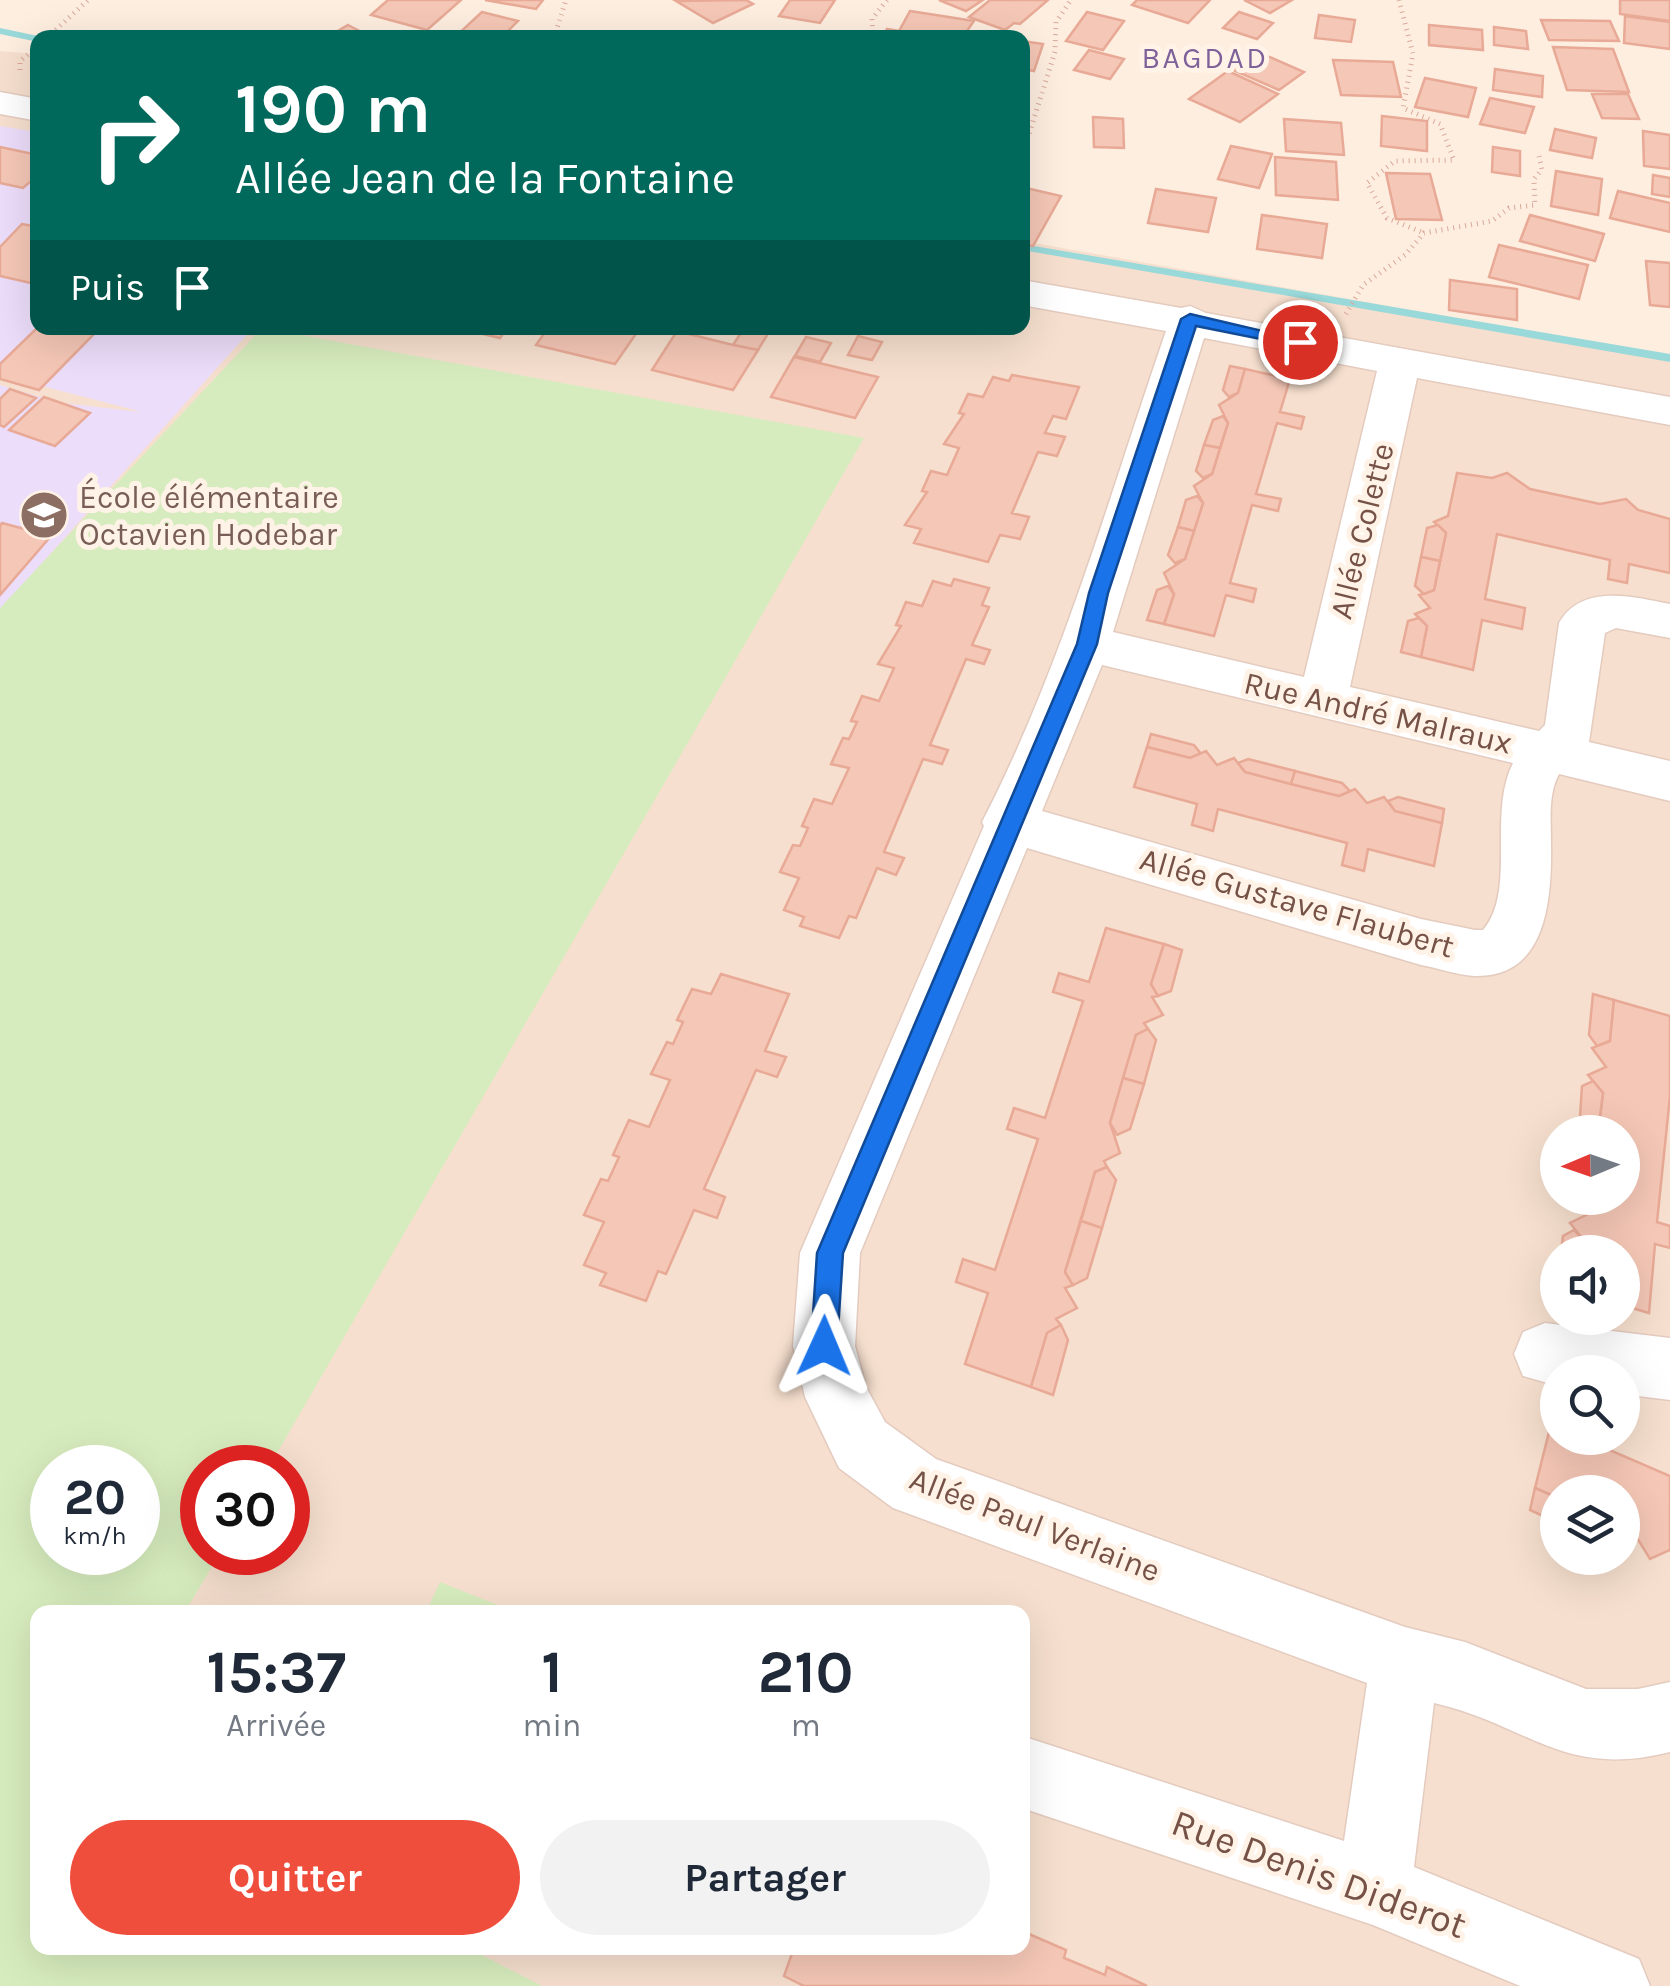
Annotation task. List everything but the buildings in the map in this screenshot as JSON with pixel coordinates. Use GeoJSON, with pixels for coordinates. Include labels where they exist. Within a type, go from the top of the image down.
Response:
{"type":"FeatureCollection","features":[{"type":"Feature","properties":{"kind":"street"},"geometry":{"type":"LineString","coordinates":[[0,103],[30,109]]}},
{"type":"Feature","properties":{"kind":"street"},"geometry":{"type":"LineString","coordinates":[[1030,293],[1190,319],[1400,362],[1670,410]]}},
{"type":"Feature","properties":{"kind":"street","name":"Allée Paul Verlaine"},"geometry":{"type":"LineString","coordinates":[[1190,319],[1099,593],[1087,644],[1008,822],[830,1253],[824,1346],[837,1397],[862,1445],[916,1485],[1405,1662],[1464,1677],[1569,1724],[1631,1729],[1670,1717]]}},
{"type":"Feature","properties":{"kind":"street","name":"Allée Colette"},"geometry":{"type":"LineString","coordinates":[[1322,700],[1400,362]]}},
{"type":"Feature","properties":{"kind":"street","name":"Allée Gustave Flaubert"},"geometry":{"type":"LineString","coordinates":[[1008,822],[1420,942],[1480,954],[1504,947],[1514,936],[1521,915],[1528,787],[1546,752],[1569,734],[1582,623],[1612,610],[1670,621]]}},
{"type":"Feature","properties":{"kind":"street","name":"Rue André Malraux"},"geometry":{"type":"LineString","coordinates":[[1087,644],[1670,781]]}},
{"type":"Feature","properties":{"kind":"street"},"geometry":{"type":"LineString","coordinates":[[1545,1354],[1670,1369]]}},
{"type":"Feature","properties":{"kind":"street"},"geometry":{"type":"LineString","coordinates":[[1374,1888],[1405,1662]]}},
{"type":"Feature","properties":{"kind":"street","name":"Rue Denis Diderot"},"geometry":{"type":"LineString","coordinates":[[1030,1775],[1374,1888],[1612,1986]]}},
{"type":"Feature","properties":{"kind":"path"},"geometry":{"type":"LineString","coordinates":[[56,30],[88,0]]}},
{"type":"Feature","properties":{"kind":"path"},"geometry":{"type":"LineString","coordinates":[[557,30],[566,0]]}},
{"type":"Feature","properties":{"kind":"path"},"geometry":{"type":"LineString","coordinates":[[873,30],[872,19],[888,0]]}},
{"type":"Feature","properties":{"kind":"path"},"geometry":{"type":"LineString","coordinates":[[1030,124],[1055,52],[1056,22],[1071,0]]}},
{"type":"Feature","properties":{"kind":"path"},"geometry":{"type":"LineString","coordinates":[[1399,0],[1409,22],[1416,73],[1404,108],[1440,124],[1454,160],[1399,157],[1378,166],[1367,183],[1382,217],[1394,227],[1424,233],[1492,221],[1509,208],[1535,205],[1534,180],[1542,168],[1539,156]]}},
{"type":"Feature","properties":{"kind":"path"},"geometry":{"type":"LineString","coordinates":[[20,61],[30,53]]}},
{"type":"Feature","properties":{"kind":"path"},"geometry":{"type":"LineString","coordinates":[[1347,312],[1353,296],[1373,272],[1414,252],[1424,233]]}},
{"type":"Feature","properties":{"kind":"shaded area"},"geometry":{"type":"Polygon","coordinates":[[[0,51],[30,53],[30,335],[1030,335],[1030,242],[1670,356],[1670,1986],[0,1986],[0,51]]]}},
{"type":"Feature","properties":{"kind":"shaded area"},"geometry":{"type":"Polygon","coordinates":[[[0,126],[30,131],[30,335],[247,335],[0,610],[0,385],[61,403],[142,412],[0,375],[0,126]]]}},
{"type":"Feature","properties":{"kind":"green space"},"geometry":{"type":"Polygon","coordinates":[[[255,335],[300,335],[864,438],[282,1445],[180,1445],[180,1575],[207,1575],[189,1605],[30,1605],[30,1955],[482,1955],[542,1986],[0,1986],[0,608],[255,335]]]}},
{"type":"Feature","properties":{"kind":"green space"},"geometry":{"type":"Polygon","coordinates":[[[440,1582],[498,1605],[429,1605],[440,1582]]]}},
{"type":"Feature","properties":{"kind":"waterway"},"geometry":{"type":"LineString","coordinates":[[0,31],[30,37]]}},
{"type":"Feature","properties":{"kind":"waterway"},"geometry":{"type":"LineString","coordinates":[[1030,248],[1670,358]]}},
{"type":"Feature","properties":{"kind":"place","name":"École élémentaire Octavien Hodebar"},"geometry":{"type":"Point","coordinates":[44,515]}},
{"type":"Feature","properties":{"kind":"district","name":"BAGDAD"},"geometry":{"type":"Point","coordinates":[1205,58]}},
{"type":"Feature","properties":{"kind":"route"},"geometry":{"type":"LineString","coordinates":[[824,1346],[830,1253],[1008,822],[1087,644],[1099,593],[1190,319],[1300,342]]}}]}
